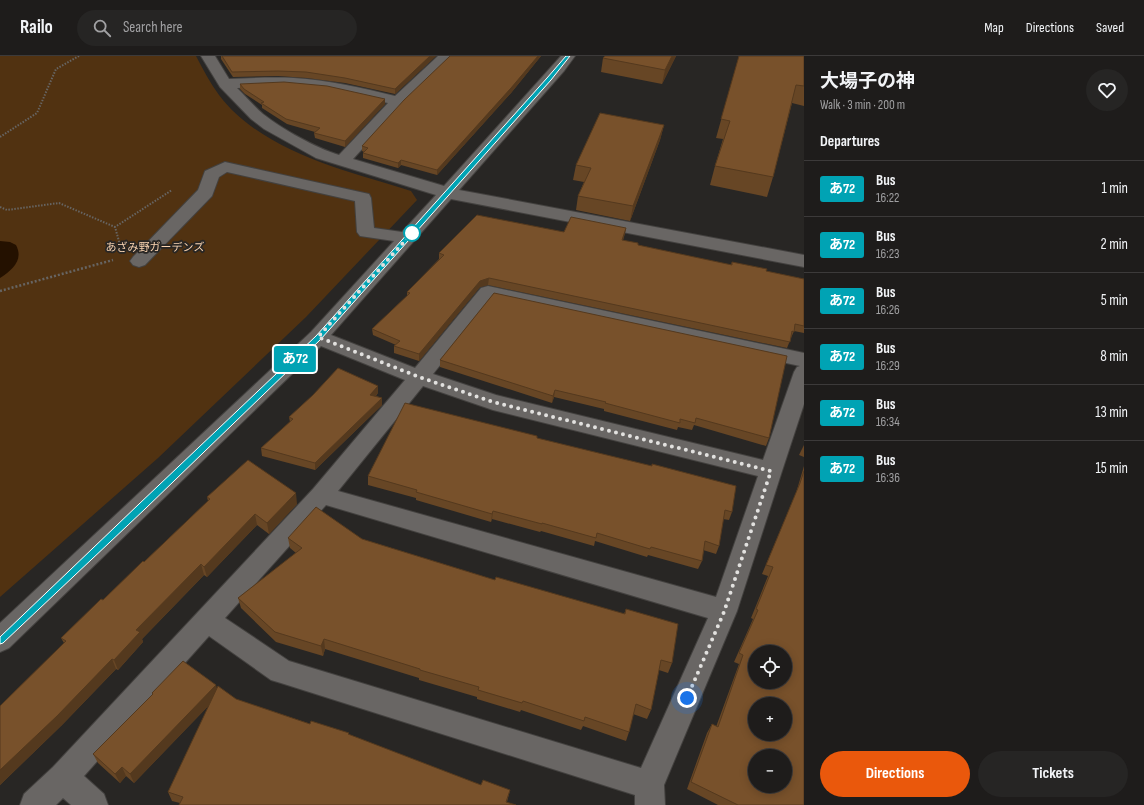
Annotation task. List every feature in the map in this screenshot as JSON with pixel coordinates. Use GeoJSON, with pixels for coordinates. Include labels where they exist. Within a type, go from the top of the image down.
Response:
{"type":"FeatureCollection","features":[{"type":"Feature","properties":{"kind":"street"},"geometry":{"type":"LineString","coordinates":[[208,56],[225,84],[244,105],[269,126],[322,155],[448,193],[804,261]]}},
{"type":"Feature","properties":{"kind":"street"},"geometry":{"type":"LineString","coordinates":[[427,56],[445,58]]}},
{"type":"Feature","properties":{"kind":"street"},"geometry":{"type":"LineString","coordinates":[[0,640],[318,337],[408,238],[568,56]]}},
{"type":"Feature","properties":{"kind":"street"},"geometry":{"type":"LineString","coordinates":[[342,161],[398,101],[445,58]]}},
{"type":"Feature","properties":{"kind":"street"},"geometry":{"type":"LineString","coordinates":[[225,84],[263,82],[304,83],[339,88],[398,101]]}},
{"type":"Feature","properties":{"kind":"street"},"geometry":{"type":"LineString","coordinates":[[139,261],[206,192],[211,174],[225,167],[364,198],[366,232],[408,238]]}},
{"type":"Feature","properties":{"kind":"street"},"geometry":{"type":"LineString","coordinates":[[35,805],[63,777],[321,495],[488,292],[804,360]]}},
{"type":"Feature","properties":{"kind":"street"},"geometry":{"type":"LineString","coordinates":[[318,337],[419,377],[493,402],[771,471]]}},
{"type":"Feature","properties":{"kind":"street"},"geometry":{"type":"LineString","coordinates":[[206,620],[281,671],[650,795],[724,612],[804,372]]}},
{"type":"Feature","properties":{"kind":"street"},"geometry":{"type":"LineString","coordinates":[[321,495],[724,612]]}},
{"type":"Feature","properties":{"kind":"street"},"geometry":{"type":"LineString","coordinates":[[63,777],[93,805]]}},
{"type":"Feature","properties":{"kind":"path"},"geometry":{"type":"LineString","coordinates":[[0,137],[37,113],[56,69],[79,56]]}},
{"type":"Feature","properties":{"kind":"path"},"geometry":{"type":"LineString","coordinates":[[115,227],[158,200],[181,183],[206,192]]}},
{"type":"Feature","properties":{"kind":"path"},"geometry":{"type":"LineString","coordinates":[[0,207],[7,210],[58,203],[115,227],[121,246]]}},
{"type":"Feature","properties":{"kind":"path"},"geometry":{"type":"LineString","coordinates":[[0,291],[115,259]]}},
{"type":"Feature","properties":{"kind":"green space","name":"あざみ野ガーデンズ"},"geometry":{"type":"Polygon","coordinates":[[[0,56],[196,56],[219,95],[237,115],[258,131],[307,157],[360,176],[411,191],[417,200],[306,317],[158,458],[0,597],[0,56]]]}},
{"type":"Feature","properties":{"kind":"shaded area"},"geometry":{"type":"Polygon","coordinates":[[[0,241],[10,242],[16,245],[19,255],[16,264],[9,272],[0,278],[0,241]]]}},
{"type":"Feature","properties":{"kind":"building"},"geometry":{"type":"Polygon","coordinates":[[[222,56],[430,56],[395,89],[345,78],[306,72],[232,72],[222,56]]]}},
{"type":"Feature","properties":{"kind":"building"},"geometry":{"type":"Polygon","coordinates":[[[450,56],[538,56],[437,170],[401,160],[398,163],[363,153],[368,148],[362,146],[404,100],[450,56]]]}},
{"type":"Feature","properties":{"kind":"building"},"geometry":{"type":"Polygon","coordinates":[[[605,56],[672,56],[665,70],[603,58],[605,56]]]}},
{"type":"Feature","properties":{"kind":"building"},"geometry":{"type":"Polygon","coordinates":[[[739,56],[804,56],[804,86],[796,85],[773,177],[715,166],[730,121],[721,119],[739,56]]]}},
{"type":"Feature","properties":{"kind":"building"},"geometry":{"type":"Polygon","coordinates":[[[284,82],[327,86],[385,99],[345,141],[314,133],[320,128],[286,119],[261,103],[264,102],[244,89],[240,84],[284,82]]]}},
{"type":"Feature","properties":{"kind":"building"},"geometry":{"type":"Polygon","coordinates":[[[600,113],[664,125],[633,206],[578,196],[591,168],[576,165],[600,113]]]}},
{"type":"Feature","properties":{"kind":"building"},"geometry":{"type":"Polygon","coordinates":[[[477,215],[564,232],[571,217],[626,228],[622,240],[638,243],[638,245],[732,265],[732,262],[767,269],[766,271],[804,279],[804,326],[795,324],[790,342],[489,278],[480,281],[419,354],[394,346],[400,341],[372,329],[410,293],[407,292],[444,255],[439,253],[477,215]]]}},
{"type":"Feature","properties":{"kind":"building"},"geometry":{"type":"Polygon","coordinates":[[[494,293],[787,356],[769,438],[696,418],[695,423],[680,419],[680,423],[605,403],[606,402],[555,390],[553,396],[440,360],[494,293]]]}},
{"type":"Feature","properties":{"kind":"building"},"geometry":{"type":"Polygon","coordinates":[[[338,368],[378,386],[370,395],[382,398],[315,463],[261,448],[293,419],[289,417],[313,395],[338,368]]]}},
{"type":"Feature","properties":{"kind":"building"},"geometry":{"type":"Polygon","coordinates":[[[405,403],[537,436],[537,438],[652,466],[652,464],[736,486],[732,512],[725,510],[719,546],[705,541],[702,561],[651,547],[650,549],[597,533],[596,538],[493,511],[492,514],[416,492],[417,490],[368,476],[405,403]]]}},
{"type":"Feature","properties":{"kind":"building"},"geometry":{"type":"Polygon","coordinates":[[[248,460],[296,493],[267,523],[255,514],[204,567],[201,564],[136,630],[140,632],[114,660],[112,659],[57,716],[0,770],[0,706],[66,641],[61,638],[101,599],[103,600],[143,561],[144,562],[210,499],[207,497],[248,460]]]}},
{"type":"Feature","properties":{"kind":"building"},"geometry":{"type":"Polygon","coordinates":[[[804,471],[804,805],[738,805],[691,782],[712,724],[718,727],[743,655],[739,653],[758,610],[756,609],[773,567],[766,565],[804,471]]]}},
{"type":"Feature","properties":{"kind":"building"},"geometry":{"type":"Polygon","coordinates":[[[316,507],[362,539],[495,580],[496,577],[625,614],[626,609],[678,624],[672,663],[661,660],[651,710],[636,704],[629,732],[585,717],[584,721],[523,701],[522,703],[478,690],[479,687],[420,670],[324,639],[321,646],[275,632],[238,598],[302,548],[288,538],[316,507]]]}},
{"type":"Feature","properties":{"kind":"building"},"geometry":{"type":"Polygon","coordinates":[[[183,661],[216,685],[130,774],[122,767],[115,774],[93,754],[153,694],[152,693],[183,661]]]}},
{"type":"Feature","properties":{"kind":"building"},"geometry":{"type":"Polygon","coordinates":[[[218,686],[236,699],[310,724],[311,721],[349,733],[348,734],[481,785],[483,780],[510,790],[506,802],[516,805],[179,805],[183,797],[168,792],[218,686]]]}},
{"type":"Feature","properties":{"kind":"bus line","name":"あ72"},"geometry":{"type":"LineString","coordinates":[[0,640],[318,337],[408,238],[568,56]]}},
{"type":"Feature","properties":{"kind":"route"},"geometry":{"type":"LineString","coordinates":[[412,233],[318,337],[419,377],[493,402],[771,471],[724,612],[687,698]]}}]}
